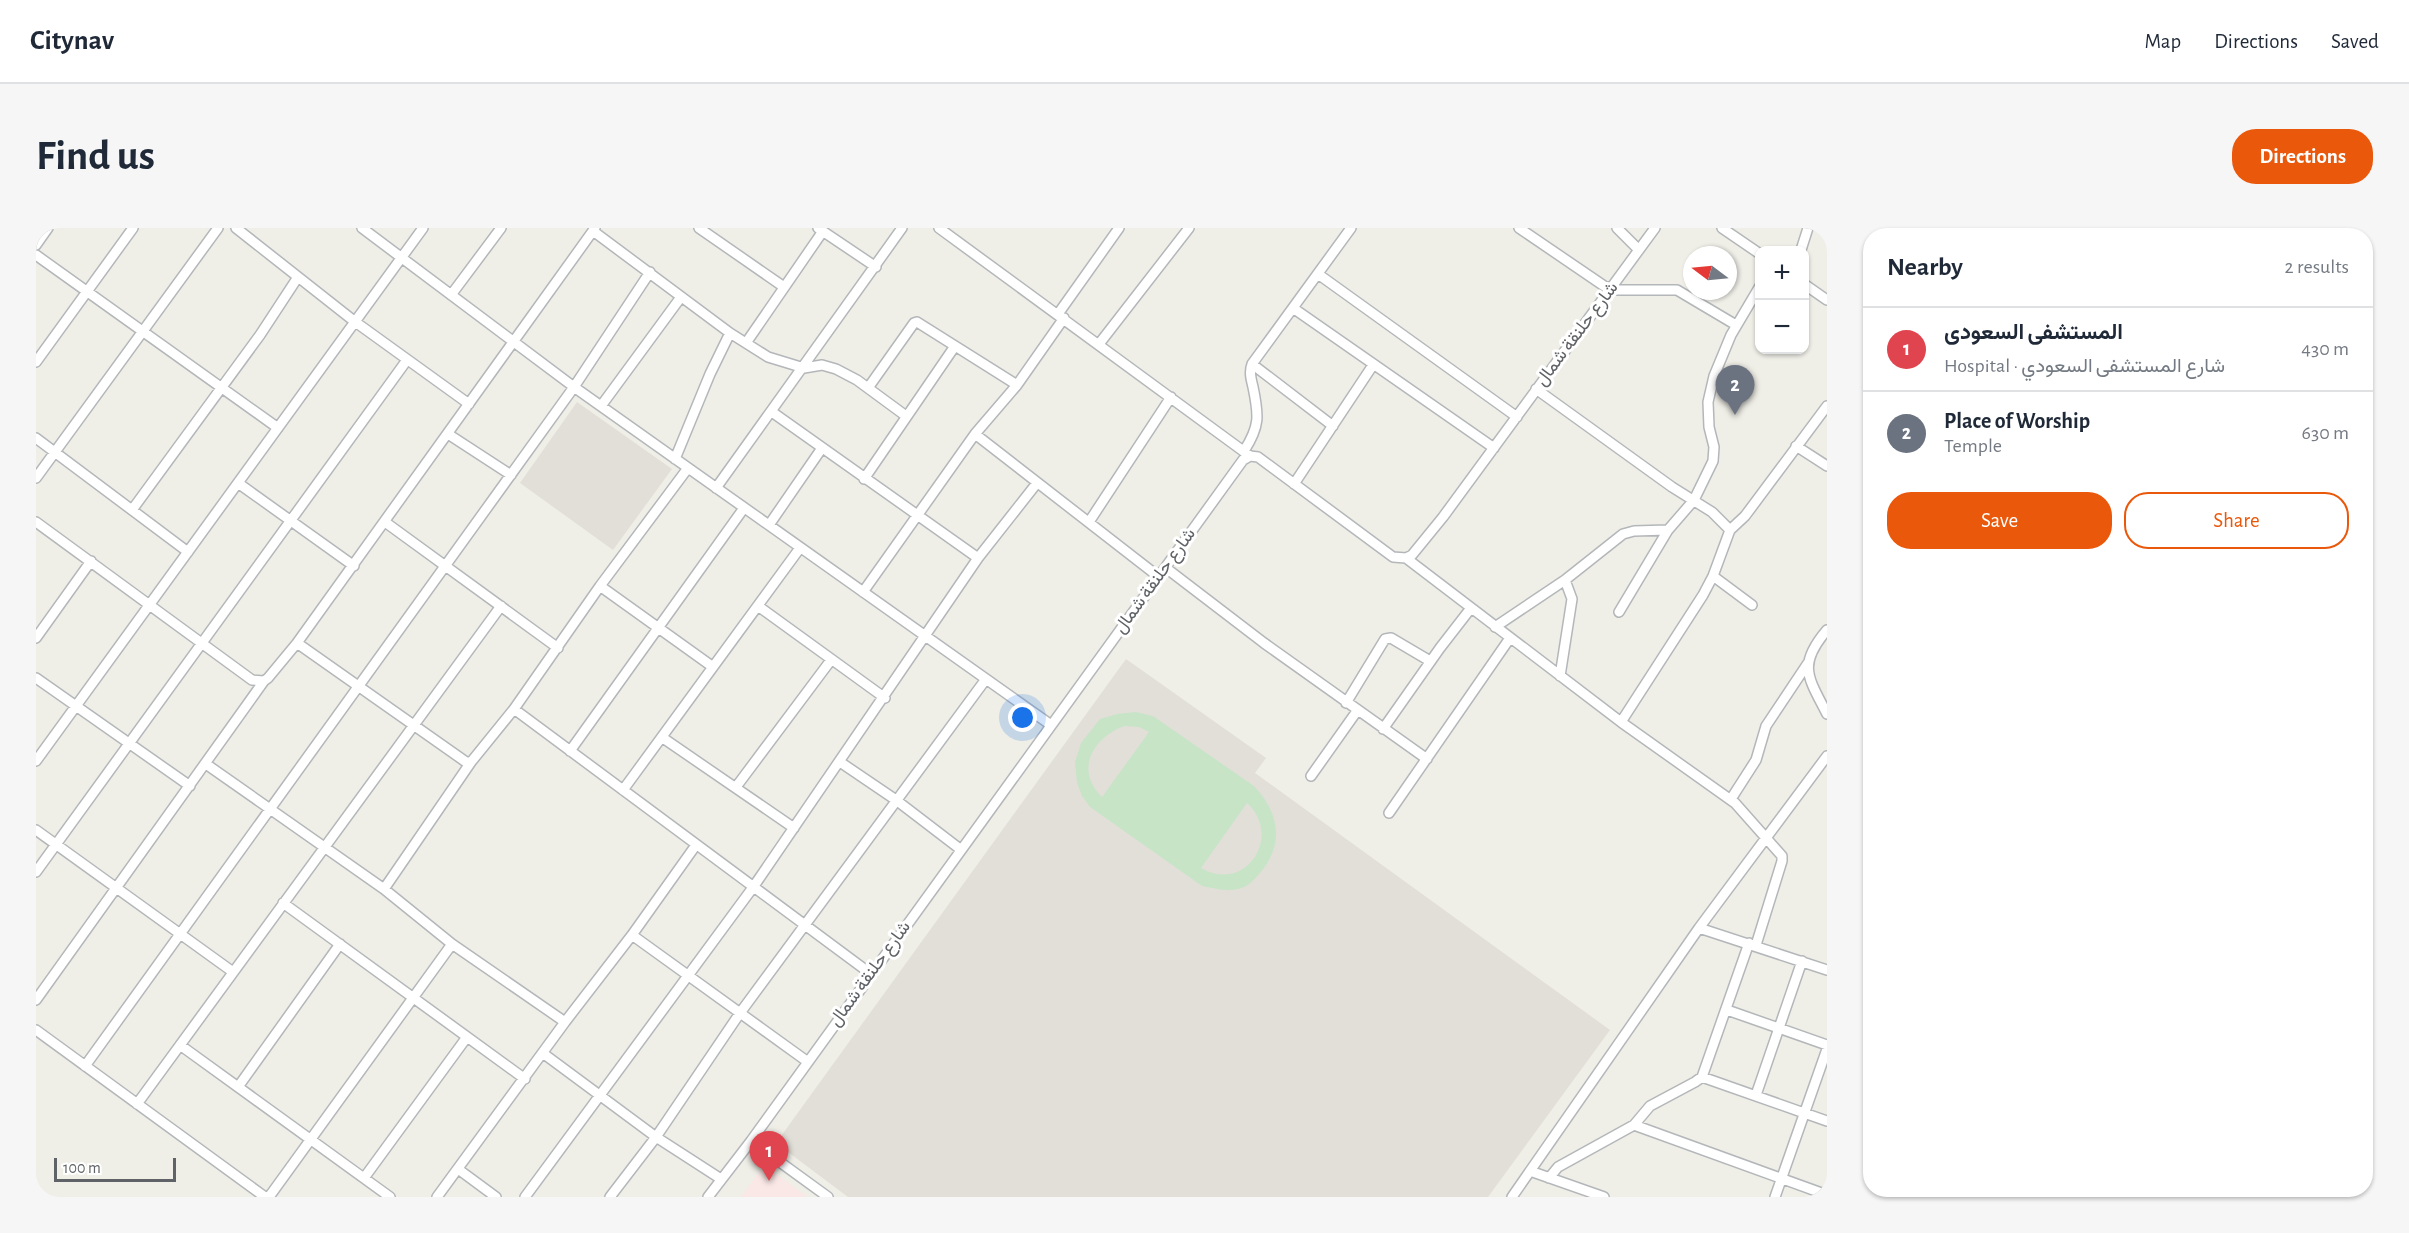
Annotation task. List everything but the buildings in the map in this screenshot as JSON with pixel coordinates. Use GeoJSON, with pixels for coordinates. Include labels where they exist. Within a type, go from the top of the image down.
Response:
{"type":"FeatureCollection","features":[{"type":"Feature","properties":{"kind":"street"},"geometry":{"type":"LineString","coordinates":[[36,245],[48,228]]}},
{"type":"Feature","properties":{"kind":"street"},"geometry":{"type":"LineString","coordinates":[[36,362],[133,228]]}},
{"type":"Feature","properties":{"kind":"street"},"geometry":{"type":"LineString","coordinates":[[36,478],[218,228]]}},
{"type":"Feature","properties":{"kind":"street"},"geometry":{"type":"LineString","coordinates":[[236,228],[354,321],[469,405]]}},
{"type":"Feature","properties":{"kind":"street"},"geometry":{"type":"LineString","coordinates":[[362,228],[574,387],[1051,725]]}},
{"type":"Feature","properties":{"kind":"street"},"geometry":{"type":"LineString","coordinates":[[36,761],[423,228]]}},
{"type":"Feature","properties":{"kind":"street"},"geometry":{"type":"LineString","coordinates":[[451,295],[501,228]]}},
{"type":"Feature","properties":{"kind":"street"},"geometry":{"type":"LineString","coordinates":[[699,228],[784,287]]}},
{"type":"Feature","properties":{"kind":"street"},"geometry":{"type":"LineString","coordinates":[[716,488],[903,228]]}},
{"type":"Feature","properties":{"kind":"street"},"geometry":{"type":"LineString","coordinates":[[939,228],[1247,453],[1258,457],[1389,555],[1406,558],[1621,722],[1731,800],[1753,820],[1782,856],[1753,944],[1702,1077],[1650,1106],[1634,1125],[1558,1167],[1549,1178]]}},
{"type":"Feature","properties":{"kind":"street"},"geometry":{"type":"LineString","coordinates":[[863,592],[975,434],[1017,385],[1119,228]]}},
{"type":"Feature","properties":{"kind":"street"},"geometry":{"type":"LineString","coordinates":[[1099,344],[1188,228]]}},
{"type":"Feature","properties":{"kind":"street"},"geometry":{"type":"LineString","coordinates":[[1333,426],[1252,364],[1351,228]]}},
{"type":"Feature","properties":{"kind":"street"},"geometry":{"type":"LineString","coordinates":[[1519,228],[1610,290],[1677,290],[1736,325]]}},
{"type":"Feature","properties":{"kind":"street"},"geometry":{"type":"LineString","coordinates":[[1617,228],[1639,250]]}},
{"type":"Feature","properties":{"kind":"street","name":"شارع حلنقة شمال"},"geometry":{"type":"LineString","coordinates":[[1406,558],[1416,552],[1655,228]]}},
{"type":"Feature","properties":{"kind":"street"},"geometry":{"type":"LineString","coordinates":[[1722,228],[1755,251]]}},
{"type":"Feature","properties":{"kind":"street"},"geometry":{"type":"LineString","coordinates":[[1737,238],[1740,228]]}},
{"type":"Feature","properties":{"kind":"street"},"geometry":{"type":"LineString","coordinates":[[1802,246],[1808,228]]}},
{"type":"Feature","properties":{"kind":"street"},"geometry":{"type":"LineString","coordinates":[[36,1000],[39,989],[117,888],[264,681],[297,644],[594,230],[730,333],[768,357],[804,368],[822,365],[836,369],[868,388],[906,416]]}},
{"type":"Feature","properties":{"kind":"street"},"geometry":{"type":"LineString","coordinates":[[746,343],[820,230],[876,267]]}},
{"type":"Feature","properties":{"kind":"street"},"geometry":{"type":"LineString","coordinates":[[36,255],[278,428]]}},
{"type":"Feature","properties":{"kind":"street"},"geometry":{"type":"LineString","coordinates":[[85,1066],[574,387],[650,272]]}},
{"type":"Feature","properties":{"kind":"street"},"geometry":{"type":"LineString","coordinates":[[1318,274],[1517,417]]}},
{"type":"Feature","properties":{"kind":"street"},"geometry":{"type":"LineString","coordinates":[[132,510],[260,335],[298,277]]}},
{"type":"Feature","properties":{"kind":"street"},"geometry":{"type":"LineString","coordinates":[[1809,287],[1827,300]]}},
{"type":"Feature","properties":{"kind":"street"},"geometry":{"type":"LineString","coordinates":[[1619,612],[1668,530],[1694,500],[1713,461],[1714,447],[1709,428],[1708,402],[1714,376],[1736,325],[1755,294]]}},
{"type":"Feature","properties":{"kind":"street"},"geometry":{"type":"LineString","coordinates":[[601,406],[681,297]]}},
{"type":"Feature","properties":{"kind":"street"},"geometry":{"type":"LineString","coordinates":[[1293,308],[1494,448]]}},
{"type":"Feature","properties":{"kind":"street"},"geometry":{"type":"LineString","coordinates":[[868,388],[914,323],[921,322],[1017,385]]}},
{"type":"Feature","properties":{"kind":"street"},"geometry":{"type":"LineString","coordinates":[[675,459],[710,374],[730,333]]}},
{"type":"Feature","properties":{"kind":"street"},"geometry":{"type":"LineString","coordinates":[[864,478],[955,346]]}},
{"type":"Feature","properties":{"kind":"street"},"geometry":{"type":"LineString","coordinates":[[36,872],[407,360]]}},
{"type":"Feature","properties":{"kind":"street","name":"شارع حلنقة شمال"},"geometry":{"type":"LineString","coordinates":[[708,1197],[752,1141],[960,849],[1243,460],[1256,434],[1258,422],[1250,372],[1252,364]]}},
{"type":"Feature","properties":{"kind":"street"},"geometry":{"type":"LineString","coordinates":[[1294,484],[1373,365]]}},
{"type":"Feature","properties":{"kind":"street"},"geometry":{"type":"LineString","coordinates":[[1536,389],[1712,512],[1730,530]]}},
{"type":"Feature","properties":{"kind":"street"},"geometry":{"type":"LineString","coordinates":[[1089,522],[1171,397]]}},
{"type":"Feature","properties":{"kind":"street"},"geometry":{"type":"LineString","coordinates":[[1621,722],[1686,623],[1713,576],[1730,530],[1745,516],[1827,406]]}},
{"type":"Feature","properties":{"kind":"street"},"geometry":{"type":"LineString","coordinates":[[772,411],[978,558]]}},
{"type":"Feature","properties":{"kind":"street"},"geometry":{"type":"LineString","coordinates":[[448,434],[511,475]]}},
{"type":"Feature","properties":{"kind":"street"},"geometry":{"type":"LineString","coordinates":[[975,434],[1159,577]]}},
{"type":"Feature","properties":{"kind":"street"},"geometry":{"type":"LineString","coordinates":[[36,438],[188,552]]}},
{"type":"Feature","properties":{"kind":"street"},"geometry":{"type":"LineString","coordinates":[[1796,446],[1827,466]]}},
{"type":"Feature","properties":{"kind":"street"},"geometry":{"type":"LineString","coordinates":[[769,525],[822,448]]}},
{"type":"Feature","properties":{"kind":"street"},"geometry":{"type":"LineString","coordinates":[[384,889],[471,762],[514,709],[600,586],[688,468]]}},
{"type":"Feature","properties":{"kind":"street"},"geometry":{"type":"LineString","coordinates":[[238,483],[354,566]]}},
{"type":"Feature","properties":{"kind":"street"},"geometry":{"type":"LineString","coordinates":[[525,1197],[754,886],[885,698],[978,558],[1037,483]]}},
{"type":"Feature","properties":{"kind":"street"},"geometry":{"type":"LineString","coordinates":[[570,751],[744,508]]}},
{"type":"Feature","properties":{"kind":"street"},"geometry":{"type":"LineString","coordinates":[[36,522],[252,680],[264,681]]}},
{"type":"Feature","properties":{"kind":"street"},"geometry":{"type":"LineString","coordinates":[[385,522],[558,648]]}},
{"type":"Feature","properties":{"kind":"street"},"geometry":{"type":"LineString","coordinates":[[1495,627],[1565,580],[1623,534],[1634,531],[1668,530]]}},
{"type":"Feature","properties":{"kind":"street"},"geometry":{"type":"LineString","coordinates":[[623,790],[800,548]]}},
{"type":"Feature","properties":{"kind":"street"},"geometry":{"type":"LineString","coordinates":[[36,638],[91,561]]}},
{"type":"Feature","properties":{"kind":"street"},"geometry":{"type":"LineString","coordinates":[[1166,568],[1346,703],[1427,759]]}},
{"type":"Feature","properties":{"kind":"street"},"geometry":{"type":"LineString","coordinates":[[1713,576],[1752,605]]}},
{"type":"Feature","properties":{"kind":"street"},"geometry":{"type":"LineString","coordinates":[[1560,676],[1572,598],[1565,580]]}},
{"type":"Feature","properties":{"kind":"street"},"geometry":{"type":"LineString","coordinates":[[600,586],[713,667]]}},
{"type":"Feature","properties":{"kind":"street"},"geometry":{"type":"LineString","coordinates":[[137,1104],[501,606]]}},
{"type":"Feature","properties":{"kind":"street"},"geometry":{"type":"LineString","coordinates":[[758,606],[885,698]]}},
{"type":"Feature","properties":{"kind":"street"},"geometry":{"type":"LineString","coordinates":[[1383,729],[1471,608]]}},
{"type":"Feature","properties":{"kind":"street"},"geometry":{"type":"LineString","coordinates":[[1731,800],[1756,760],[1766,726],[1808,663],[1814,645],[1827,630]]}},
{"type":"Feature","properties":{"kind":"street"},"geometry":{"type":"LineString","coordinates":[[1346,703],[1385,639],[1392,638],[1430,662]]}},
{"type":"Feature","properties":{"kind":"street"},"geometry":{"type":"LineString","coordinates":[[1389,813],[1510,638]]}},
{"type":"Feature","properties":{"kind":"street"},"geometry":{"type":"LineString","coordinates":[[297,644],[414,724],[461,760],[471,762]]}},
{"type":"Feature","properties":{"kind":"street"},"geometry":{"type":"LineString","coordinates":[[736,787],[831,660]]}},
{"type":"Feature","properties":{"kind":"street"},"geometry":{"type":"LineString","coordinates":[[1808,663],[1809,678],[1814,692],[1827,714]]}},
{"type":"Feature","properties":{"kind":"street"},"geometry":{"type":"LineString","coordinates":[[36,678],[190,786]]}},
{"type":"Feature","properties":{"kind":"street"},"geometry":{"type":"LineString","coordinates":[[610,1197],[656,1137],[740,1013],[986,679]]}},
{"type":"Feature","properties":{"kind":"street"},"geometry":{"type":"LineString","coordinates":[[514,709],[871,974]]}},
{"type":"Feature","properties":{"kind":"street"},"geometry":{"type":"LineString","coordinates":[[1311,776],[1357,711]]}},
{"type":"Feature","properties":{"kind":"street"},"geometry":{"type":"LineString","coordinates":[[663,738],[794,828]]}},
{"type":"Feature","properties":{"kind":"street"},"geometry":{"type":"LineString","coordinates":[[1512,1197],[1699,928],[1766,837],[1823,766],[1827,756]]}},
{"type":"Feature","properties":{"kind":"street"},"geometry":{"type":"LineString","coordinates":[[840,762],[896,800],[960,849]]}},
{"type":"Feature","properties":{"kind":"street"},"geometry":{"type":"LineString","coordinates":[[206,764],[384,889],[452,944],[565,1022]]}},
{"type":"Feature","properties":{"kind":"street"},"geometry":{"type":"LineString","coordinates":[[36,830],[233,972]]}},
{"type":"Feature","properties":{"kind":"street"},"geometry":{"type":"LineString","coordinates":[[437,1197],[696,845]]}},
{"type":"Feature","properties":{"kind":"street"},"geometry":{"type":"LineString","coordinates":[[284,903],[525,1079]]}},
{"type":"Feature","properties":{"kind":"street"},"geometry":{"type":"LineString","coordinates":[[1699,928],[1827,970]]}},
{"type":"Feature","properties":{"kind":"street"},"geometry":{"type":"LineString","coordinates":[[632,935],[808,1062]]}},
{"type":"Feature","properties":{"kind":"street"},"geometry":{"type":"LineString","coordinates":[[238,1087],[340,944]]}},
{"type":"Feature","properties":{"kind":"street"},"geometry":{"type":"LineString","coordinates":[[36,1030],[267,1197],[311,1140],[452,944]]}},
{"type":"Feature","properties":{"kind":"street"},"geometry":{"type":"LineString","coordinates":[[1756,1095],[1802,961]]}},
{"type":"Feature","properties":{"kind":"street"},"geometry":{"type":"LineString","coordinates":[[1727,1010],[1827,1047],[1775,1197]]}},
{"type":"Feature","properties":{"kind":"street"},"geometry":{"type":"LineString","coordinates":[[364,1178],[467,1037]]}},
{"type":"Feature","properties":{"kind":"street"},"geometry":{"type":"LineString","coordinates":[[180,1045],[390,1197]]}},
{"type":"Feature","properties":{"kind":"street"},"geometry":{"type":"LineString","coordinates":[[544,1054],[656,1137],[721,1179]]}},
{"type":"Feature","properties":{"kind":"street"},"geometry":{"type":"LineString","coordinates":[[1702,1077],[1827,1121]]}},
{"type":"Feature","properties":{"kind":"street"},"geometry":{"type":"LineString","coordinates":[[1634,1125],[1827,1195]]}},
{"type":"Feature","properties":{"kind":"street"},"geometry":{"type":"LineString","coordinates":[[752,1141],[828,1197]]}},
{"type":"Feature","properties":{"kind":"street"},"geometry":{"type":"LineString","coordinates":[[458,1169],[496,1197]]}},
{"type":"Feature","properties":{"kind":"street"},"geometry":{"type":"LineString","coordinates":[[1530,1171],[1604,1197]]}},
{"type":"Feature","properties":{"kind":"street"},"geometry":{"type":"LineString","coordinates":[[246,1197],[253,1188]]}},
{"type":"Feature","properties":{"kind":"shaded area"},"geometry":{"type":"Polygon","coordinates":[[[577,402],[672,469],[613,550],[520,483],[577,402]]]}},
{"type":"Feature","properties":{"kind":"shaded area"},"geometry":{"type":"Polygon","coordinates":[[[1126,659],[1266,758],[1255,773],[1610,1030],[1488,1197],[848,1197],[776,1143],[1126,659]]]}},
{"type":"Feature","properties":{"kind":"shaded area"},"geometry":{"type":"Polygon","coordinates":[[[764,1165],[808,1197],[741,1197],[764,1165]]]}},
{"type":"Feature","properties":{"kind":"green space"},"geometry":{"type":"Polygon","coordinates":[[[1136,712],[1153,716],[1254,786],[1262,796],[1273,817],[1276,840],[1268,862],[1250,883],[1233,890],[1202,886],[1090,807],[1077,783],[1075,762],[1081,743],[1100,719],[1136,712]],[[1124,726],[1104,738],[1091,756],[1088,766],[1089,776],[1102,797],[1149,732],[1139,727],[1124,726]],[[1247,803],[1201,868],[1217,874],[1232,873],[1245,868],[1254,858],[1260,845],[1261,831],[1257,816],[1247,803]]]}},
{"type":"Feature","properties":{"kind":"place","name":"Place of Worship"},"geometry":{"type":"Point","coordinates":[1735,415]}},
{"type":"Feature","properties":{"kind":"place","name":"المستشفى السعودى"},"geometry":{"type":"Point","coordinates":[769,1181]}}]}
